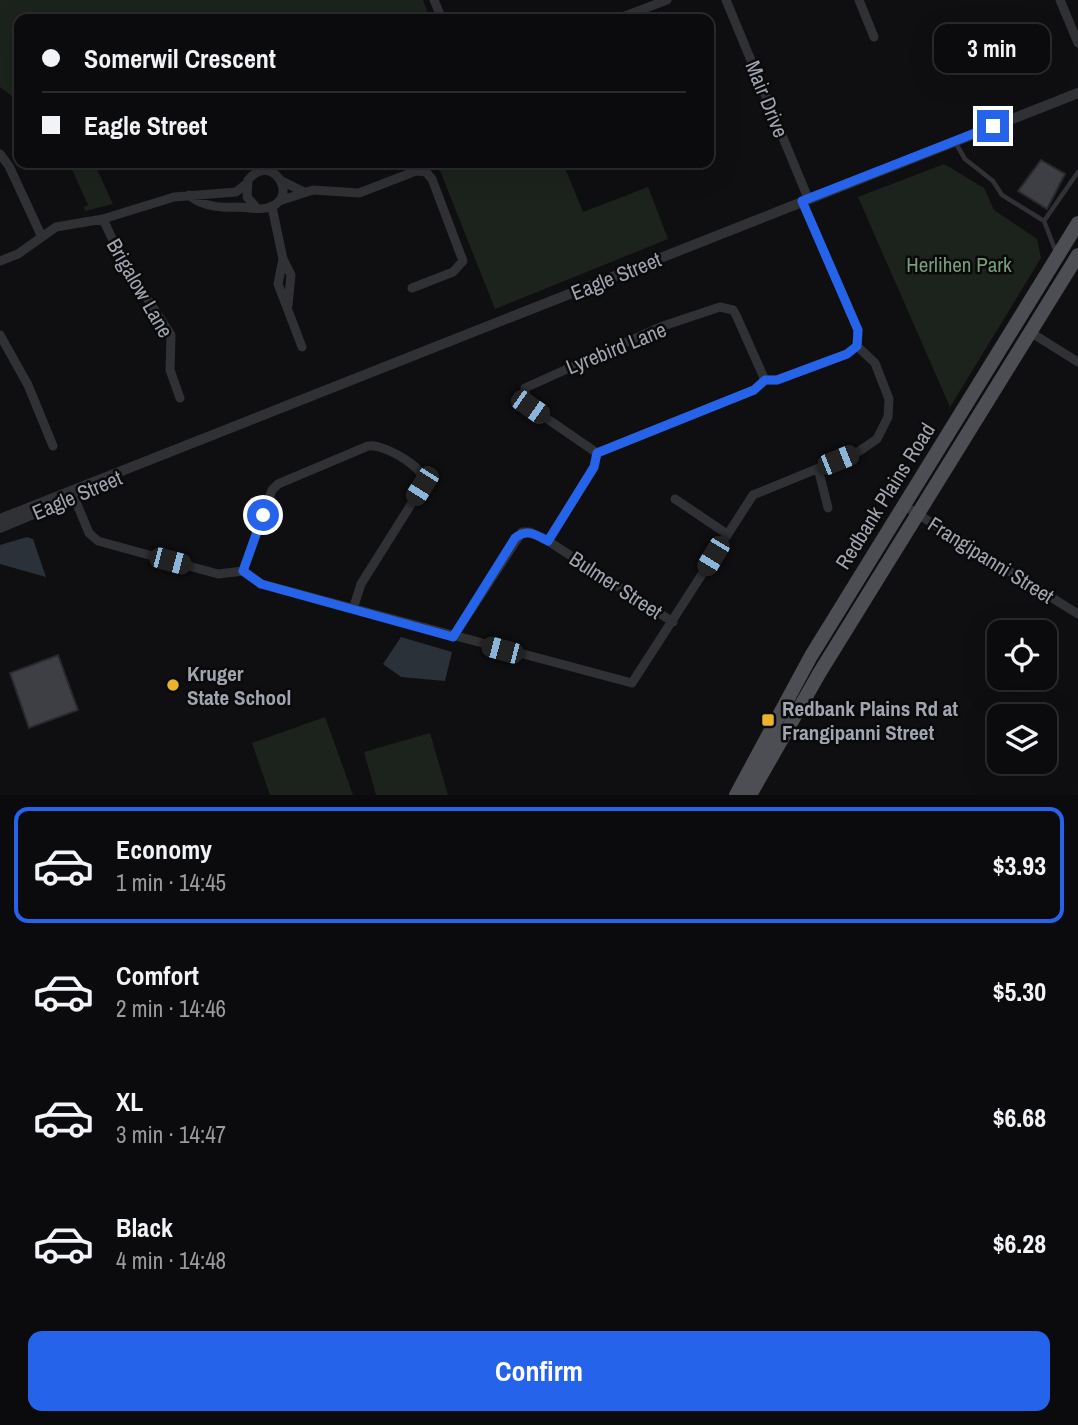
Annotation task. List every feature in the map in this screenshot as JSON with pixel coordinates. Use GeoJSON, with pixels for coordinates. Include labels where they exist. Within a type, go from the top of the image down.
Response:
{"type":"FeatureCollection","features":[{"type":"Feature","properties":{"kind":"main road","name":"Redbank Plains Road"},"geometry":{"type":"LineString","coordinates":[[736,795],[811,656],[1078,223]]}},
{"type":"Feature","properties":{"kind":"main road","name":"Redbank Plains Road"},"geometry":{"type":"LineString","coordinates":[[750,795],[820,672],[1078,255]]}},
{"type":"Feature","properties":{"kind":"street"},"geometry":{"type":"LineString","coordinates":[[630,14],[667,0]]}},
{"type":"Feature","properties":{"kind":"street","name":"Mair Drive"},"geometry":{"type":"LineString","coordinates":[[726,0],[858,330],[857,346]]}},
{"type":"Feature","properties":{"kind":"street"},"geometry":{"type":"LineString","coordinates":[[859,0],[874,37]]}},
{"type":"Feature","properties":{"kind":"street"},"geometry":{"type":"LineString","coordinates":[[1060,0],[1078,43]]}},
{"type":"Feature","properties":{"kind":"street","name":"Eagle Street"},"geometry":{"type":"LineString","coordinates":[[0,528],[154,460],[1078,93]]}},
{"type":"Feature","properties":{"kind":"street"},"geometry":{"type":"LineString","coordinates":[[0,154],[9,166],[41,235]]}},
{"type":"Feature","properties":{"kind":"street"},"geometry":{"type":"LineString","coordinates":[[0,261],[18,254],[41,235],[57,228],[103,219],[189,195],[236,191],[255,173],[266,168]]}},
{"type":"Feature","properties":{"kind":"street"},"geometry":{"type":"LineString","coordinates":[[269,168],[280,180],[302,191],[359,193],[416,171],[429,175],[463,261],[453,272],[412,288]]}},
{"type":"Feature","properties":{"kind":"street"},"geometry":{"type":"LineString","coordinates":[[280,180],[283,189],[276,204],[283,259],[278,284],[302,347]]}},
{"type":"Feature","properties":{"kind":"street"},"geometry":{"type":"LineString","coordinates":[[246,184],[247,197],[256,206]]}},
{"type":"Feature","properties":{"kind":"street"},"geometry":{"type":"LineString","coordinates":[[189,195],[209,205],[256,206],[276,204],[302,191]]}},
{"type":"Feature","properties":{"kind":"street","name":"Brigalow Lane"},"geometry":{"type":"LineString","coordinates":[[103,219],[122,260],[171,335],[170,370],[180,398]]}},
{"type":"Feature","properties":{"kind":"street","name":"Lyrebird Lane"},"geometry":{"type":"LineString","coordinates":[[597,453],[530,407],[525,401],[525,388],[652,331],[720,307],[727,308],[736,315],[765,380]]}},
{"type":"Feature","properties":{"kind":"street"},"geometry":{"type":"LineString","coordinates":[[1030,332],[1078,362]]}},
{"type":"Feature","properties":{"kind":"street"},"geometry":{"type":"LineString","coordinates":[[0,335],[27,385],[53,446]]}},
{"type":"Feature","properties":{"kind":"street"},"geometry":{"type":"LineString","coordinates":[[73,494],[89,533],[98,541],[218,574],[243,571],[261,584],[632,683],[753,495],[868,446],[877,439],[888,417],[888,399],[875,363],[857,346],[847,354],[777,380],[765,380],[754,390],[597,453],[594,467],[548,541]]}},
{"type":"Feature","properties":{"kind":"street"},"geometry":{"type":"LineString","coordinates":[[243,571],[272,491],[278,484],[368,446],[380,445],[416,467],[421,475],[422,486],[361,583],[353,609]]}},
{"type":"Feature","properties":{"kind":"street"},"geometry":{"type":"LineString","coordinates":[[818,468],[828,508]]}},
{"type":"Feature","properties":{"kind":"street","name":"Eagle Street"},"geometry":{"type":"LineString","coordinates":[[0,519],[73,494]]}},
{"type":"Feature","properties":{"kind":"street"},"geometry":{"type":"LineString","coordinates":[[675,499],[727,534]]}},
{"type":"Feature","properties":{"kind":"street","name":"Frangipanni Street"},"geometry":{"type":"LineString","coordinates":[[903,506],[1078,614]]}},
{"type":"Feature","properties":{"kind":"street","name":"Bulmer Street"},"geometry":{"type":"LineString","coordinates":[[453,637],[515,538],[522,532],[530,532],[548,541],[673,622]]}},
{"type":"Feature","properties":{"kind":"lane"},"geometry":{"type":"LineString","coordinates":[[955,141],[965,159],[993,181],[1002,195],[1044,221],[1058,256]]}},
{"type":"Feature","properties":{"kind":"lane"},"geometry":{"type":"LineString","coordinates":[[1044,221],[1078,172]]}},
{"type":"Feature","properties":{"kind":"green space"},"geometry":{"type":"Polygon","coordinates":[[[0,0],[423,0],[428,14],[14,14],[14,98],[0,87],[0,0]]]}},
{"type":"Feature","properties":{"kind":"green space","name":"Herlihen Park"},"geometry":{"type":"Polygon","coordinates":[[[944,164],[984,188],[994,210],[1037,239],[1041,258],[950,407],[858,197],[944,164]]]}},
{"type":"Feature","properties":{"kind":"green space"},"geometry":{"type":"Polygon","coordinates":[[[71,168],[96,168],[113,204],[85,211],[84,207],[88,205],[71,168]]]}},
{"type":"Feature","properties":{"kind":"green space"},"geometry":{"type":"Polygon","coordinates":[[[439,168],[565,168],[583,212],[648,187],[668,239],[495,309],[439,168]]]}},
{"type":"Feature","properties":{"kind":"green space"},"geometry":{"type":"Polygon","coordinates":[[[325,717],[353,795],[270,795],[252,743],[325,717]]]}},
{"type":"Feature","properties":{"kind":"green space"},"geometry":{"type":"Polygon","coordinates":[[[430,733],[448,795],[376,795],[364,752],[430,733]]]}},
{"type":"Feature","properties":{"kind":"shaded area"},"geometry":{"type":"Polygon","coordinates":[[[27,537],[33,539],[46,577],[0,564],[0,545],[27,537]]]}},
{"type":"Feature","properties":{"kind":"shaded area"},"geometry":{"type":"Polygon","coordinates":[[[401,637],[452,652],[445,681],[401,677],[383,664],[401,637]]]}},
{"type":"Feature","properties":{"kind":"building"},"geometry":{"type":"Polygon","coordinates":[[[1041,160],[1065,174],[1047,209],[1018,191],[1041,160]]]}},
{"type":"Feature","properties":{"kind":"building"},"geometry":{"type":"Polygon","coordinates":[[[58,655],[78,710],[29,728],[10,673],[58,655]]]}},
{"type":"Feature","properties":{"kind":"place","name":"Kruger State School"},"geometry":{"type":"Point","coordinates":[173,685]}},
{"type":"Feature","properties":{"kind":"place","name":"Redbank Plains Rd at Frangipanni Street"},"geometry":{"type":"Point","coordinates":[768,720]}},
{"type":"Feature","properties":{"kind":"route"},"geometry":{"type":"LineString","coordinates":[[263,515],[243,571],[261,584],[453,637],[515,538],[522,532],[530,532],[548,541],[594,467],[597,453],[754,390],[765,380],[777,380],[847,354],[857,346],[858,330],[802,201],[993,126]]}}]}
